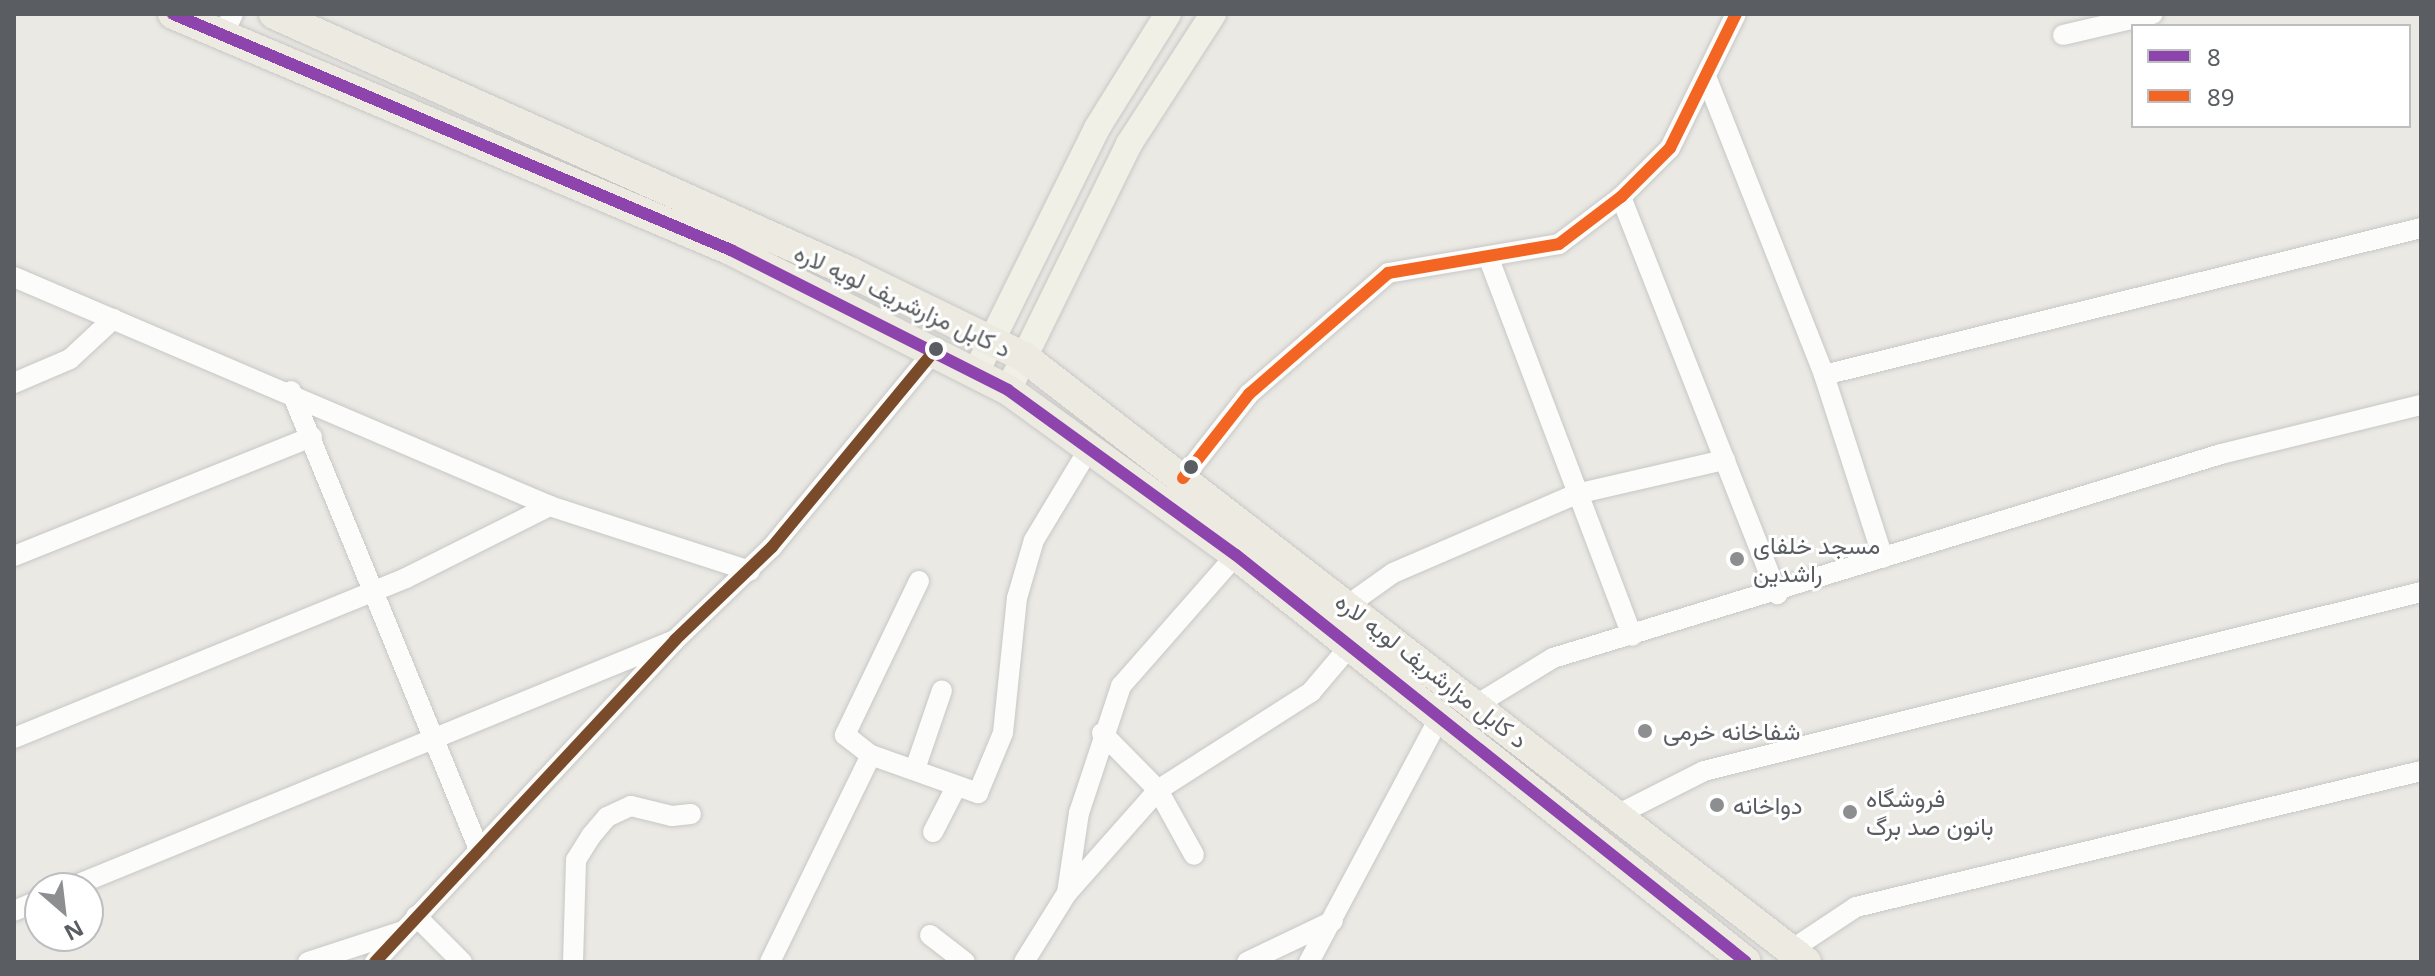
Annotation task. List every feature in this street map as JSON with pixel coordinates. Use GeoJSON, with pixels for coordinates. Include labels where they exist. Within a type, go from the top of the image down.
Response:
{"type":"FeatureCollection","features":[{"type":"Feature","properties":{"kind":"highway","name":"د کابل مزارشریف لویه لاره"},"geometry":{"type":"LineString","coordinates":[[173,14],[229,24],[936,349],[1008,390],[1087,452],[1236,555],[1746,962]]}},
{"type":"Feature","properties":{"kind":"highway","name":"د کابل مزارشریف لویه لاره"},"geometry":{"type":"LineString","coordinates":[[274,14],[992,339],[1024,357],[1798,956]]}},
{"type":"Feature","properties":{"kind":"main road"},"geometry":{"type":"LineString","coordinates":[[976,372],[1097,128],[1168,14]]}},
{"type":"Feature","properties":{"kind":"main road"},"geometry":{"type":"LineString","coordinates":[[1008,390],[1129,144],[1213,14]]}},
{"type":"Feature","properties":{"kind":"street"},"geometry":{"type":"LineString","coordinates":[[1183,478],[1249,394],[1388,273],[1489,259],[1559,244],[1621,197],[1670,148],[1707,79],[1736,14]]}},
{"type":"Feature","properties":{"kind":"street"},"geometry":{"type":"LineString","coordinates":[[2063,35],[2153,14]]}},
{"type":"Feature","properties":{"kind":"street"},"geometry":{"type":"LineString","coordinates":[[1707,79],[1824,375],[1883,558]]}},
{"type":"Feature","properties":{"kind":"street"},"geometry":{"type":"LineString","coordinates":[[1621,197],[1777,594]]}},
{"type":"Feature","properties":{"kind":"street"},"geometry":{"type":"LineString","coordinates":[[1824,375],[2421,228]]}},
{"type":"Feature","properties":{"kind":"street"},"geometry":{"type":"LineString","coordinates":[[1489,259],[1632,636]]}},
{"type":"Feature","properties":{"kind":"street"},"geometry":{"type":"LineString","coordinates":[[14,277],[291,391],[550,506],[750,571]]}},
{"type":"Feature","properties":{"kind":"street"},"geometry":{"type":"LineString","coordinates":[[14,383],[70,359],[113,319]]}},
{"type":"Feature","properties":{"kind":"street"},"geometry":{"type":"LineString","coordinates":[[375,962],[675,640],[750,571],[878,426],[936,349]]}},
{"type":"Feature","properties":{"kind":"street"},"geometry":{"type":"LineString","coordinates":[[291,391],[375,588],[480,851]]}},
{"type":"Feature","properties":{"kind":"street"},"geometry":{"type":"LineString","coordinates":[[1476,705],[1553,658],[1777,594],[1883,558],[2221,454],[2421,405]]}},
{"type":"Feature","properties":{"kind":"street"},"geometry":{"type":"LineString","coordinates":[[14,556],[312,437]]}},
{"type":"Feature","properties":{"kind":"street"},"geometry":{"type":"LineString","coordinates":[[919,581],[879,670],[846,722],[845,735],[871,755],[915,769],[972,794],[983,788],[1003,733],[1017,598],[1034,540],[1087,452]]}},
{"type":"Feature","properties":{"kind":"street"},"geometry":{"type":"LineString","coordinates":[[1348,605],[1393,573],[1576,494],[1725,460]]}},
{"type":"Feature","properties":{"kind":"street"},"geometry":{"type":"LineString","coordinates":[[14,738],[375,588],[550,506]]}},
{"type":"Feature","properties":{"kind":"street"},"geometry":{"type":"LineString","coordinates":[[1067,893],[1068,856],[1102,733],[1121,686],[1236,555]]}},
{"type":"Feature","properties":{"kind":"street"},"geometry":{"type":"LineString","coordinates":[[1617,815],[1704,771],[2421,592]]}},
{"type":"Feature","properties":{"kind":"street"},"geometry":{"type":"LineString","coordinates":[[104,873],[675,640]]}},
{"type":"Feature","properties":{"kind":"street"},"geometry":{"type":"LineString","coordinates":[[1024,962],[1067,893],[1158,790],[1311,692],[1349,647]]}},
{"type":"Feature","properties":{"kind":"street"},"geometry":{"type":"LineString","coordinates":[[915,769],[942,690]]}},
{"type":"Feature","properties":{"kind":"street"},"geometry":{"type":"LineString","coordinates":[[1309,962],[1440,717]]}},
{"type":"Feature","properties":{"kind":"street"},"geometry":{"type":"LineString","coordinates":[[1102,733],[1158,790],[1194,855]]}},
{"type":"Feature","properties":{"kind":"street"},"geometry":{"type":"LineString","coordinates":[[770,962],[871,755]]}},
{"type":"Feature","properties":{"kind":"street"},"geometry":{"type":"LineString","coordinates":[[1798,956],[1856,907],[2421,771]]}},
{"type":"Feature","properties":{"kind":"street"},"geometry":{"type":"LineString","coordinates":[[933,832],[956,787]]}},
{"type":"Feature","properties":{"kind":"street"},"geometry":{"type":"LineString","coordinates":[[573,962],[576,860],[591,836],[607,817],[631,806],[672,816],[691,814]]}},
{"type":"Feature","properties":{"kind":"street"},"geometry":{"type":"LineString","coordinates":[[1247,962],[1333,921]]}},
{"type":"Feature","properties":{"kind":"street"},"geometry":{"type":"LineString","coordinates":[[308,962],[409,923]]}},
{"type":"Feature","properties":{"kind":"street"},"geometry":{"type":"LineString","coordinates":[[409,923],[462,962]]}},
{"type":"Feature","properties":{"kind":"street"},"geometry":{"type":"LineString","coordinates":[[930,935],[965,962]]}},
{"type":"Feature","properties":{"kind":"transit line","name":"8"},"geometry":{"type":"LineString","coordinates":[[173,14],[731,250],[1008,390],[1236,555],[1746,962]]}},
{"type":"Feature","properties":{"kind":"transit line","name":"89"},"geometry":{"type":"LineString","coordinates":[[1183,478],[1249,394],[1388,273],[1559,244],[1621,197],[1670,148],[1736,14]]}},
{"type":"Feature","properties":{"kind":"transit line"},"geometry":{"type":"LineString","coordinates":[[375,962],[675,640],[772,547],[936,349]]}},
{"type":"Feature","properties":{"kind":"place","name":"مسجد خلفای راشدین"},"geometry":{"type":"Point","coordinates":[1737,559]}},
{"type":"Feature","properties":{"kind":"place","name":"شفاخانه خرمی"},"geometry":{"type":"Point","coordinates":[1645,731]}},
{"type":"Feature","properties":{"kind":"place","name":"دواخانه"},"geometry":{"type":"Point","coordinates":[1717,805]}},
{"type":"Feature","properties":{"kind":"place","name":"فروشگاه بانون صد برگ"},"geometry":{"type":"Point","coordinates":[1850,812]}}]}
